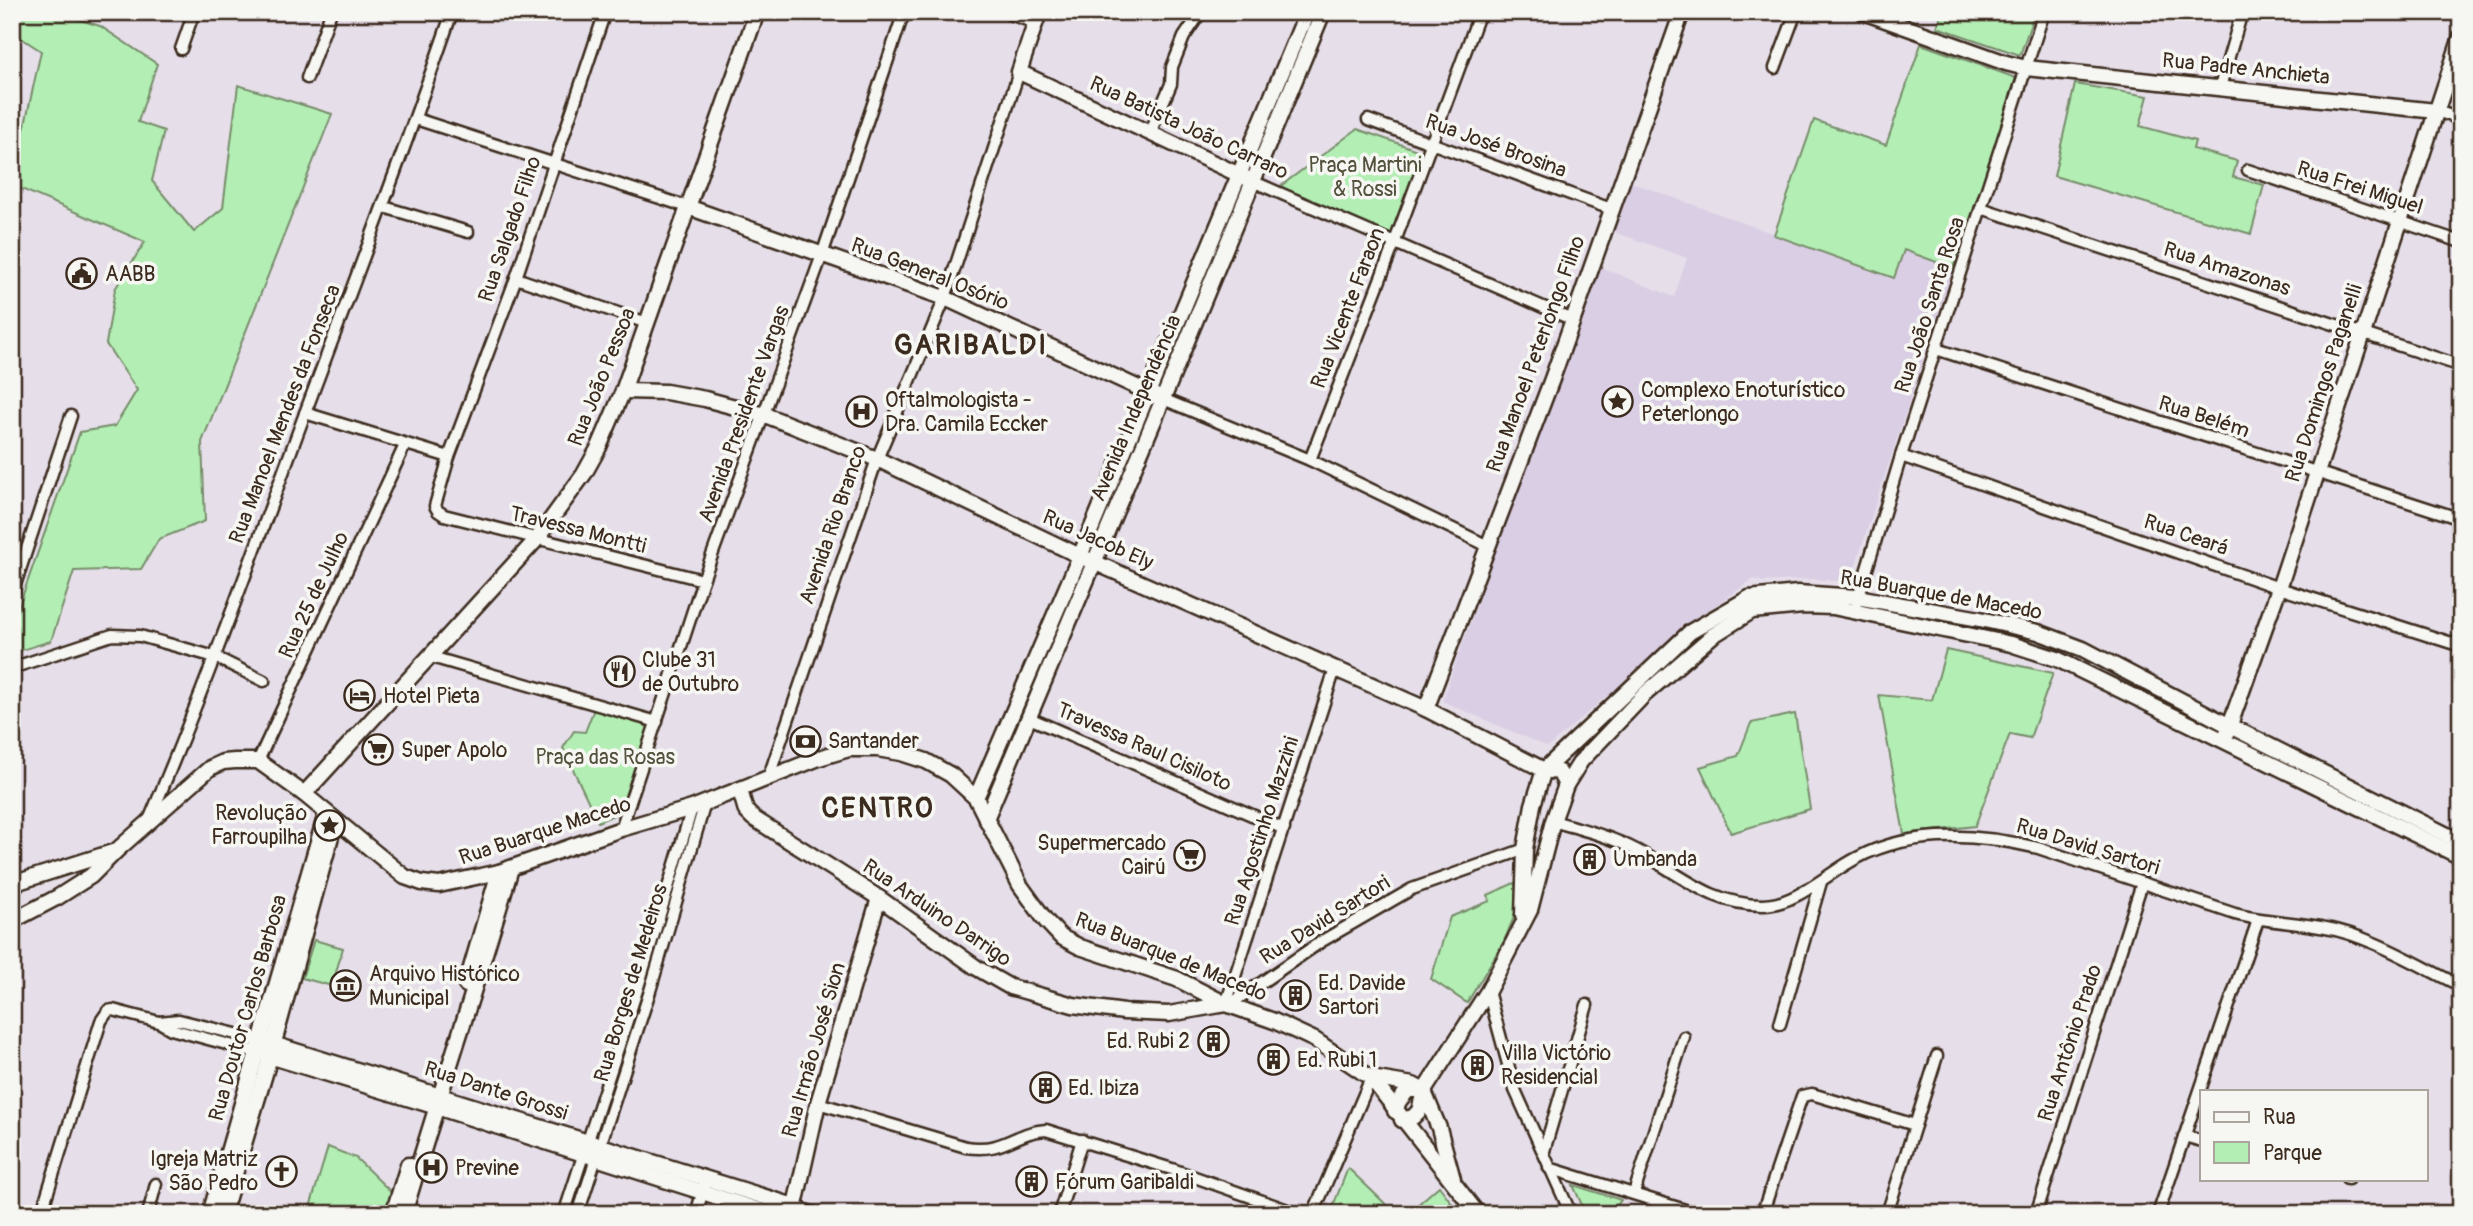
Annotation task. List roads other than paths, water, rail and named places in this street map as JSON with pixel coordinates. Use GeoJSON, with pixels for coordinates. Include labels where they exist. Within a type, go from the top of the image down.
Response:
{"type":"FeatureCollection","features":[{"type":"Feature","properties":{"kind":"main road","name":"Rua João Pessoa"},"geometry":{"type":"LineString","coordinates":[[304,794],[536,540],[584,474],[623,391],[757,12]]}},
{"type":"Feature","properties":{"kind":"main road"},"geometry":{"type":"LineString","coordinates":[[1010,12],[1038,17]]}},
{"type":"Feature","properties":{"kind":"main road","name":"Avenida Independência"},"geometry":{"type":"LineString","coordinates":[[986,819],[1163,400],[1307,12]]}},
{"type":"Feature","properties":{"kind":"main road","name":"Avenida Independência"},"geometry":{"type":"LineString","coordinates":[[976,798],[1147,392],[1323,12]]}},
{"type":"Feature","properties":{"kind":"main road","name":"Rua Manoel Peterlongo Filho"},"geometry":{"type":"LineString","coordinates":[[1426,709],[1573,320],[1682,12]]}},
{"type":"Feature","properties":{"kind":"main road","name":"Rua Padre Anchieta"},"geometry":{"type":"LineString","coordinates":[[1863,12],[2026,68],[2436,111]]}},
{"type":"Feature","properties":{"kind":"main road","name":"Avenida Rio Branco"},"geometry":{"type":"LineString","coordinates":[[1019,72],[1038,17]]}},
{"type":"Feature","properties":{"kind":"main road","name":"Rua Domingos Paganelli"},"geometry":{"type":"LineString","coordinates":[[2223,741],[2278,588],[2461,37]]}},
{"type":"Feature","properties":{"kind":"main road","name":"Rua Batista João Carraro"},"geometry":{"type":"LineString","coordinates":[[1019,72],[1245,178]]}},
{"type":"Feature","properties":{"kind":"main road","name":"Rua General Osório"},"geometry":{"type":"LineString","coordinates":[[688,207],[945,298],[1163,400]]}},
{"type":"Feature","properties":{"kind":"main road","name":"Rua Jacob Ely"},"geometry":{"type":"LineString","coordinates":[[623,391],[666,392],[692,396],[765,415],[877,459],[1080,556],[1426,709],[1544,770],[1559,772],[1566,785]]}},
{"type":"Feature","properties":{"kind":"main road","name":"Rua Buarque de Macedo"},"geometry":{"type":"LineString","coordinates":[[1522,924],[1525,849],[1533,805],[1544,770],[1690,632],[1749,598],[1798,593],[2038,632],[2083,649],[2461,842]]}},
{"type":"Feature","properties":{"kind":"main road","name":"Rua Buarque de Macedo"},"geometry":{"type":"LineString","coordinates":[[976,798],[1020,885],[1061,937],[1080,947],[1177,978],[1227,1004],[1273,1021],[1315,1041],[1371,1078],[1399,1115],[1413,1117],[1419,1111],[1424,1091],[1488,990],[1522,924],[1534,895],[1553,821],[1566,785],[1581,761],[1646,694],[1712,636],[1752,611],[1856,604],[2011,643],[2057,659],[2461,857]]}},
{"type":"Feature","properties":{"kind":"main road","name":"Rua Buarque Macedo"},"geometry":{"type":"LineString","coordinates":[[258,761],[304,794],[405,877],[439,885],[505,870],[699,805],[769,776],[849,749],[877,749],[926,761],[951,775],[976,798]]}},
{"type":"Feature","properties":{"kind":"main road"},"geometry":{"type":"LineString","coordinates":[[12,921],[91,876],[210,768],[235,761],[258,761]]}},
{"type":"Feature","properties":{"kind":"main road","name":"Rua Arduino Darrigo"},"geometry":{"type":"LineString","coordinates":[[740,790],[746,811],[753,818],[879,898],[976,968],[1010,986],[1073,1005],[1125,1012],[1169,1014],[1227,1004]]}},
{"type":"Feature","properties":{"kind":"main road"},"geometry":{"type":"LineString","coordinates":[[1533,805],[1538,819],[1553,821]]}},
{"type":"Feature","properties":{"kind":"main road","name":"Rua Doutor Carlos Barbosa"},"geometry":{"type":"LineString","coordinates":[[220,1212],[331,818]]}},
{"type":"Feature","properties":{"kind":"main road"},"geometry":{"type":"LineString","coordinates":[[12,884],[116,851]]}},
{"type":"Feature","properties":{"kind":"main road"},"geometry":{"type":"LineString","coordinates":[[393,1214],[467,996],[505,870]]}},
{"type":"Feature","properties":{"kind":"main road","name":"Rua Irmão José Sion"},"geometry":{"type":"LineString","coordinates":[[793,1210],[818,1103],[879,898]]}},
{"type":"Feature","properties":{"kind":"main road","name":"Rua Dante Grossi"},"geometry":{"type":"LineString","coordinates":[[265,1048],[705,1186],[793,1210]]}},
{"type":"Feature","properties":{"kind":"main road","name":"Rua Buarque de Macedo"},"geometry":{"type":"LineString","coordinates":[[1371,1078],[1413,1085],[1424,1091]]}},
{"type":"Feature","properties":{"kind":"main road","name":"Rua Buarque de Macedo"},"geometry":{"type":"LineString","coordinates":[[1399,1115],[1399,1101],[1408,1090],[1424,1091]]}},
{"type":"Feature","properties":{"kind":"main road"},"geometry":{"type":"LineString","coordinates":[[1424,1091],[1439,1128],[1454,1183]]}},
{"type":"Feature","properties":{"kind":"main road"},"geometry":{"type":"LineString","coordinates":[[404,1214],[433,1099]]}},
{"type":"Feature","properties":{"kind":"main road"},"geometry":{"type":"LineString","coordinates":[[1399,1115],[1478,1214]]}},
{"type":"Feature","properties":{"kind":"main road","name":"Rua Dante Grossi"},"geometry":{"type":"LineString","coordinates":[[705,1186],[772,1214]]}},
{"type":"Feature","properties":{"kind":"street"},"geometry":{"type":"LineString","coordinates":[[181,49],[194,12]]}},
{"type":"Feature","properties":{"kind":"street"},"geometry":{"type":"LineString","coordinates":[[307,78],[331,12]]}},
{"type":"Feature","properties":{"kind":"street","name":"Rua Manoel Mendes da Fonseca"},"geometry":{"type":"LineString","coordinates":[[146,826],[215,657],[384,207],[452,12]]}},
{"type":"Feature","properties":{"kind":"street","name":"Rua Salgado Filho"},"geometry":{"type":"LineString","coordinates":[[444,515],[435,506],[449,457],[516,278],[552,163],[605,12]]}},
{"type":"Feature","properties":{"kind":"street","name":"Avenida Presidente Vargas"},"geometry":{"type":"LineString","coordinates":[[621,829],[703,580],[822,255],[904,12]]}},
{"type":"Feature","properties":{"kind":"street"},"geometry":{"type":"LineString","coordinates":[[1150,134],[1171,84],[1172,67],[1184,37],[1201,12]]}},
{"type":"Feature","properties":{"kind":"street","name":"Rua Vicente Faraon"},"geometry":{"type":"LineString","coordinates":[[1310,460],[1480,12]]}},
{"type":"Feature","properties":{"kind":"street"},"geometry":{"type":"LineString","coordinates":[[1775,68],[1796,12]]}},
{"type":"Feature","properties":{"kind":"street","name":"Rua João Santa Rosa"},"geometry":{"type":"LineString","coordinates":[[1856,604],[2044,12]]}},
{"type":"Feature","properties":{"kind":"street"},"geometry":{"type":"LineString","coordinates":[[2220,87],[2242,12]]}},
{"type":"Feature","properties":{"kind":"street","name":"Avenida Rio Branco"},"geometry":{"type":"LineString","coordinates":[[769,776],[877,459],[945,298],[1019,72]]}},
{"type":"Feature","properties":{"kind":"street","name":"Rua Padre Anchieta"},"geometry":{"type":"LineString","coordinates":[[2436,111],[2461,119]]}},
{"type":"Feature","properties":{"kind":"street","name":"Rua General Osório"},"geometry":{"type":"LineString","coordinates":[[416,119],[688,207]]}},
{"type":"Feature","properties":{"kind":"street","name":"Rua José Brosina"},"geometry":{"type":"LineString","coordinates":[[1368,120],[1611,209]]}},
{"type":"Feature","properties":{"kind":"street","name":"Rua Frei Miguel"},"geometry":{"type":"LineString","coordinates":[[2248,170],[2461,242]]}},
{"type":"Feature","properties":{"kind":"street","name":"Rua Batista João Carraro"},"geometry":{"type":"LineString","coordinates":[[1245,178],[1573,320]]}},
{"type":"Feature","properties":{"kind":"street"},"geometry":{"type":"LineString","coordinates":[[384,207],[468,232]]}},
{"type":"Feature","properties":{"kind":"street","name":"Rua Amazonas"},"geometry":{"type":"LineString","coordinates":[[1981,208],[2461,366]]}},
{"type":"Feature","properties":{"kind":"street"},"geometry":{"type":"LineString","coordinates":[[516,278],[647,323]]}},
{"type":"Feature","properties":{"kind":"street","name":"Rua Belém"},"geometry":{"type":"LineString","coordinates":[[1936,349],[2461,519]]}},
{"type":"Feature","properties":{"kind":"street","name":"Rua General Osório"},"geometry":{"type":"LineString","coordinates":[[1163,400],[1310,460],[1488,546]]}},
{"type":"Feature","properties":{"kind":"street"},"geometry":{"type":"LineString","coordinates":[[305,413],[449,457]]}},
{"type":"Feature","properties":{"kind":"street"},"geometry":{"type":"LineString","coordinates":[[12,594],[71,416]]}},
{"type":"Feature","properties":{"kind":"street","name":"Rua 25 de Julho"},"geometry":{"type":"LineString","coordinates":[[258,761],[405,445]]}},
{"type":"Feature","properties":{"kind":"street","name":"Rua Ceará"},"geometry":{"type":"LineString","coordinates":[[1901,456],[2278,588],[2461,646]]}},
{"type":"Feature","properties":{"kind":"street","name":"Travessa Montti"},"geometry":{"type":"LineString","coordinates":[[444,515],[703,580]]}},
{"type":"Feature","properties":{"kind":"street"},"geometry":{"type":"LineString","coordinates":[[12,668],[112,635],[140,636],[215,657],[264,681]]}},
{"type":"Feature","properties":{"kind":"street"},"geometry":{"type":"LineString","coordinates":[[428,656],[657,722]]}},
{"type":"Feature","properties":{"kind":"street","name":"Rua Agostinho Mazzini"},"geometry":{"type":"LineString","coordinates":[[1227,1004],[1335,669]]}},
{"type":"Feature","properties":{"kind":"street","name":"Travessa Raul Cisiloto"},"geometry":{"type":"LineString","coordinates":[[1027,717],[1284,829]]}},
{"type":"Feature","properties":{"kind":"street","name":"Rua Borges de Medeiros"},"geometry":{"type":"LineString","coordinates":[[578,1214],[591,1149],[638,987],[699,805]]}},
{"type":"Feature","properties":{"kind":"street","name":"Rua Borges de Medeiros"},"geometry":{"type":"LineString","coordinates":[[564,1214],[650,991],[699,805]]}},
{"type":"Feature","properties":{"kind":"street","name":"Rua David Sartori"},"geometry":{"type":"LineString","coordinates":[[1553,821],[1597,833],[1618,842],[1638,851],[1707,893],[1741,904],[1766,905],[1787,899],[1877,848],[1910,840],[1933,837],[2012,842],[2038,848],[2258,920],[2328,928],[2361,939],[2461,986]]}},
{"type":"Feature","properties":{"kind":"street","name":"Rua David Sartori"},"geometry":{"type":"LineString","coordinates":[[1227,1004],[1322,941],[1412,889],[1525,849]]}},
{"type":"Feature","properties":{"kind":"street"},"geometry":{"type":"LineString","coordinates":[[1780,1024],[1821,882]]}},
{"type":"Feature","properties":{"kind":"street","name":"Rua Antônio Prado"},"geometry":{"type":"LineString","coordinates":[[2036,1214],[2142,883]]}},
{"type":"Feature","properties":{"kind":"street"},"geometry":{"type":"LineString","coordinates":[[2158,1214],[2258,920]]}},
{"type":"Feature","properties":{"kind":"street"},"geometry":{"type":"LineString","coordinates":[[638,987],[650,991]]}},
{"type":"Feature","properties":{"kind":"street"},"geometry":{"type":"LineString","coordinates":[[1488,990],[1515,1090],[1571,1214]]}},
{"type":"Feature","properties":{"kind":"street"},"geometry":{"type":"LineString","coordinates":[[1544,1151],[1587,1005]]}},
{"type":"Feature","properties":{"kind":"street","name":"Rua Dante Grossi"},"geometry":{"type":"LineString","coordinates":[[41,1214],[105,1015],[113,1010],[159,1021],[179,1020],[265,1048]]}},
{"type":"Feature","properties":{"kind":"street"},"geometry":{"type":"LineString","coordinates":[[1634,1193],[1684,1037]]}},
{"type":"Feature","properties":{"kind":"street"},"geometry":{"type":"LineString","coordinates":[[1887,1214],[1937,1056]]}},
{"type":"Feature","properties":{"kind":"street"},"geometry":{"type":"LineString","coordinates":[[1313,1214],[1371,1078]]}},
{"type":"Feature","properties":{"kind":"street"},"geometry":{"type":"LineString","coordinates":[[1762,1214],[1802,1096],[1812,1094],[1915,1125]]}},
{"type":"Feature","properties":{"kind":"street"},"geometry":{"type":"LineString","coordinates":[[818,1103],[983,1150],[1046,1130],[1299,1214]]}},
{"type":"Feature","properties":{"kind":"street"},"geometry":{"type":"LineString","coordinates":[[2184,1136],[2200,1140]]}},
{"type":"Feature","properties":{"kind":"street"},"geometry":{"type":"LineString","coordinates":[[1059,1214],[1082,1140]]}},
{"type":"Feature","properties":{"kind":"street"},"geometry":{"type":"LineString","coordinates":[[1549,1168],[1698,1214]]}},
{"type":"Feature","properties":{"kind":"street"},"geometry":{"type":"LineString","coordinates":[[148,1214],[156,1184]]}},
{"type":"Feature","properties":{"kind":"street"},"geometry":{"type":"LineString","coordinates":[[696,1214],[705,1186]]}},
{"type":"Feature","properties":{"kind":"street","name":"Rua Dante Grossi"},"geometry":{"type":"LineString","coordinates":[[793,1210],[818,1214]]}},
{"type":"Feature","properties":{"kind":"place","name":"AABB"},"geometry":{"type":"Point","coordinates":[82,274]}},
{"type":"Feature","properties":{"kind":"place","name":"Complexo Enoturístico Peterlongo"},"geometry":{"type":"Point","coordinates":[1618,402]}},
{"type":"Feature","properties":{"kind":"place","name":"Oftalmologista - Dra. Camila Eccker"},"geometry":{"type":"Point","coordinates":[862,412]}},
{"type":"Feature","properties":{"kind":"place","name":"Clube 31 de Outubro"},"geometry":{"type":"Point","coordinates":[619,672]}},
{"type":"Feature","properties":{"kind":"place","name":"Hotel Pieta"},"geometry":{"type":"Point","coordinates":[360,696]}},
{"type":"Feature","properties":{"kind":"place","name":"Santander"},"geometry":{"type":"Point","coordinates":[805,741]}},
{"type":"Feature","properties":{"kind":"place","name":"Super Apolo"},"geometry":{"type":"Point","coordinates":[378,750]}},
{"type":"Feature","properties":{"kind":"place","name":"Revolução Farroupilha"},"geometry":{"type":"Point","coordinates":[330,825]}},
{"type":"Feature","properties":{"kind":"place","name":"Supermercado Cairú"},"geometry":{"type":"Point","coordinates":[1189,855]}},
{"type":"Feature","properties":{"kind":"place","name":"Umbanda"},"geometry":{"type":"Point","coordinates":[1590,859]}},
{"type":"Feature","properties":{"kind":"place","name":"Arquivo Histórico Municipal"},"geometry":{"type":"Point","coordinates":[346,986]}},
{"type":"Feature","properties":{"kind":"place","name":"Ed. Davide Sartori"},"geometry":{"type":"Point","coordinates":[1295,995]}},
{"type":"Feature","properties":{"kind":"place","name":"Ed. Rubi 2"},"geometry":{"type":"Point","coordinates":[1213,1041]}},
{"type":"Feature","properties":{"kind":"place","name":"Ed. Rubi 1"},"geometry":{"type":"Point","coordinates":[1274,1060]}},
{"type":"Feature","properties":{"kind":"place","name":"Villa Victório Residencial"},"geometry":{"type":"Point","coordinates":[1478,1065]}},
{"type":"Feature","properties":{"kind":"place","name":"Ed. Ibiza"},"geometry":{"type":"Point","coordinates":[1045,1088]}},
{"type":"Feature","properties":{"kind":"place","name":"Previne"},"geometry":{"type":"Point","coordinates":[432,1168]}},
{"type":"Feature","properties":{"kind":"place","name":"Igreja Matriz São Pedro"},"geometry":{"type":"Point","coordinates":[281,1171]}},
{"type":"Feature","properties":{"kind":"place","name":"Fórum Garibaldi"},"geometry":{"type":"Point","coordinates":[1032,1182]}},
{"type":"Feature","properties":{"kind":"district","name":"GARIBALDI"},"geometry":{"type":"Point","coordinates":[971,345]}},
{"type":"Feature","properties":{"kind":"district","name":"CENTRO"},"geometry":{"type":"Point","coordinates":[878,808]}},
{"type":"Feature","properties":{"kind":"park label","name":"Praça Martini & Rossi"},"geometry":{"type":"Point","coordinates":[1365,177]}},
{"type":"Feature","properties":{"kind":"park label","name":"Praça das Rosas"},"geometry":{"type":"Point","coordinates":[605,757]}}]}
